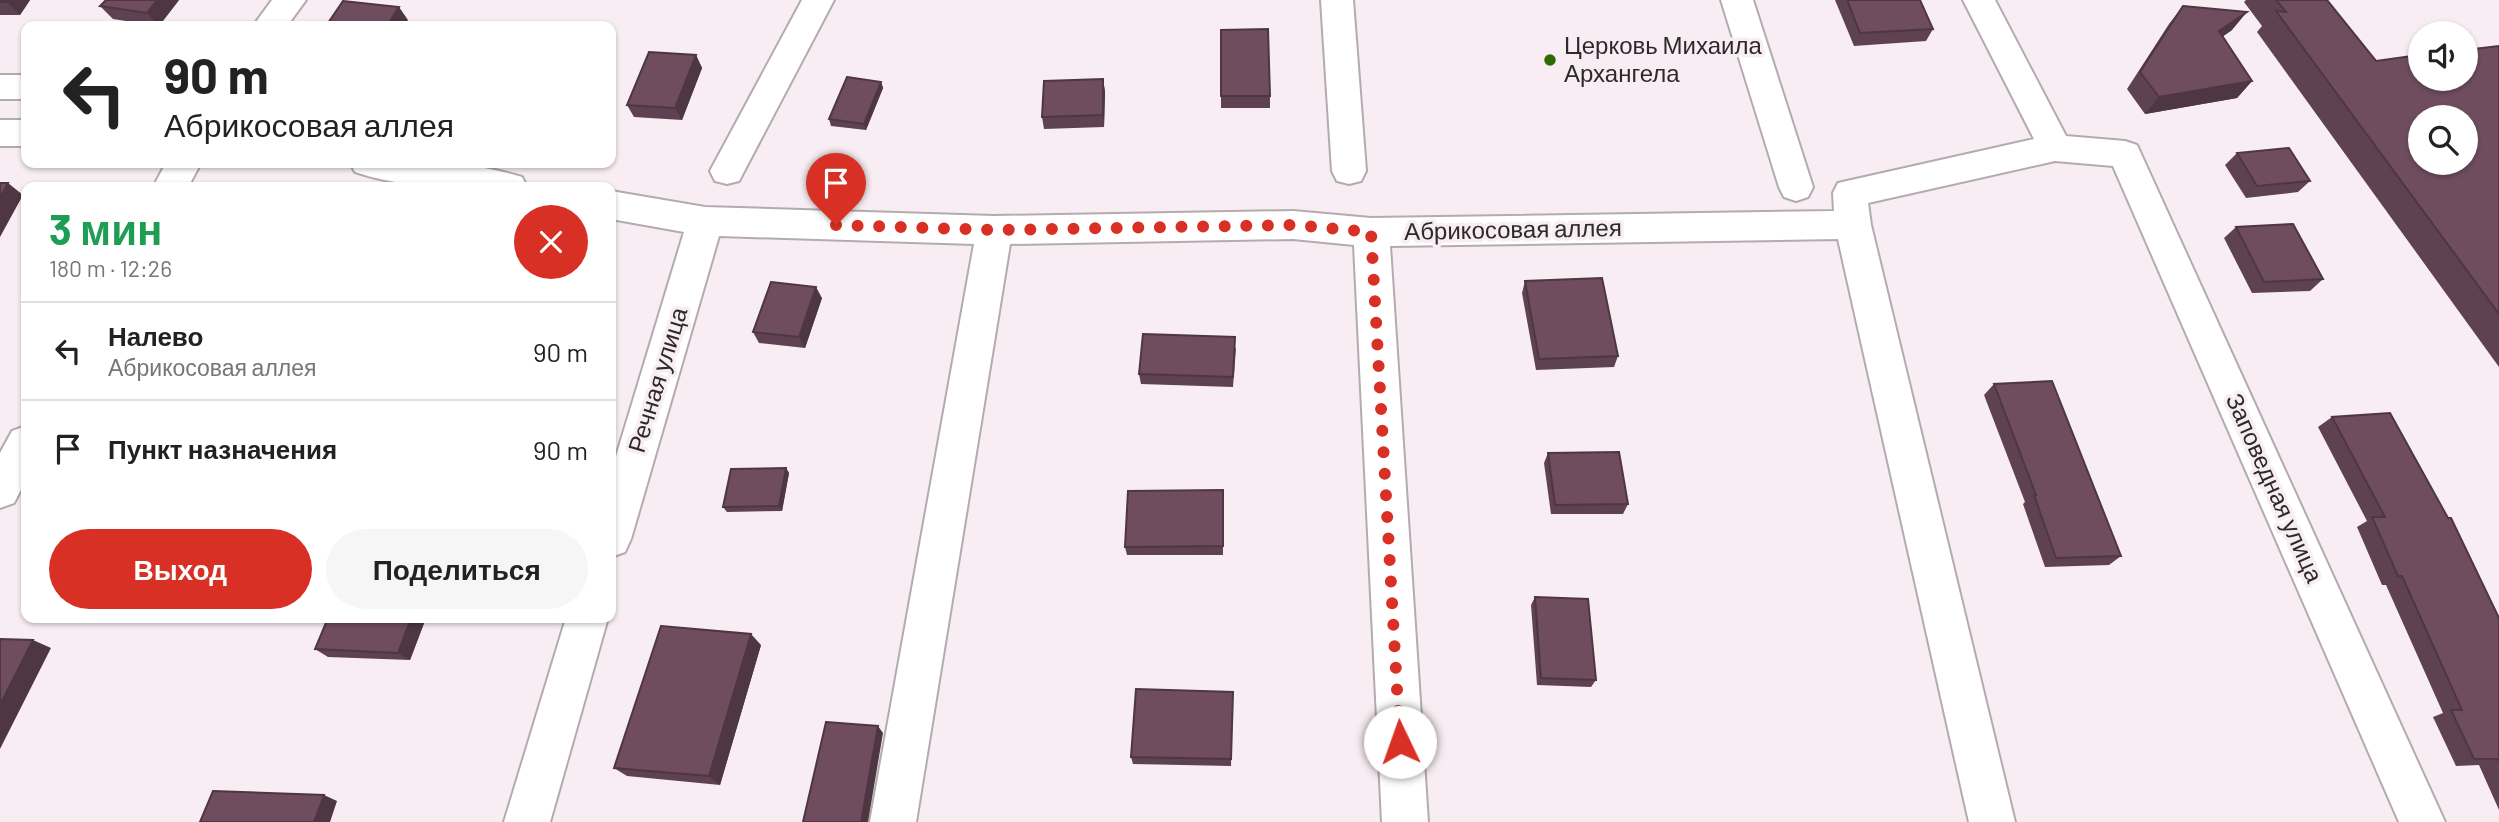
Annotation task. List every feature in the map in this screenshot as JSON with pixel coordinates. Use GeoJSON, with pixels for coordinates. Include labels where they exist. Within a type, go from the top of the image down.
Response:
{"type":"FeatureCollection","features":[{"type":"Feature","properties":{"kind":"street"},"geometry":{"type":"LineString","coordinates":[[273,21],[289,0]]}},
{"type":"Feature","properties":{"kind":"street"},"geometry":{"type":"LineString","coordinates":[[727,171],[818,0]]}},
{"type":"Feature","properties":{"kind":"street"},"geometry":{"type":"LineString","coordinates":[[1337,0],[1349,171]]}},
{"type":"Feature","properties":{"kind":"street"},"geometry":{"type":"LineString","coordinates":[[1737,0],[1796,187]]}},
{"type":"Feature","properties":{"kind":"street"},"geometry":{"type":"LineString","coordinates":[[1979,0],[2055,148],[1850,193],[1853,225],[1992,822]]}},
{"type":"Feature","properties":{"kind":"street"},"geometry":{"type":"LineString","coordinates":[[0,87],[21,87]]}},
{"type":"Feature","properties":{"kind":"street"},"geometry":{"type":"LineString","coordinates":[[0,133],[21,133]]}},
{"type":"Feature","properties":{"kind":"street","name":"Заповедная улица"},"geometry":{"type":"LineString","coordinates":[[2055,148],[2125,154],[2422,822]]}},
{"type":"Feature","properties":{"kind":"street"},"geometry":{"type":"LineString","coordinates":[[397,168],[480,182]]}},
{"type":"Feature","properties":{"kind":"street","name":"Абрикосовая аллея"},"geometry":{"type":"LineString","coordinates":[[616,206],[705,221],[994,230],[1293,225],[1371,232],[1853,225]]}},
{"type":"Feature","properties":{"kind":"street","name":"Речная улица"},"geometry":{"type":"LineString","coordinates":[[616,522],[705,221]]}},
{"type":"Feature","properties":{"kind":"street"},"geometry":{"type":"LineString","coordinates":[[893,822],[994,230]]}},
{"type":"Feature","properties":{"kind":"street"},"geometry":{"type":"LineString","coordinates":[[1371,232],[1405,822]]}},
{"type":"Feature","properties":{"kind":"street"},"geometry":{"type":"LineString","coordinates":[[0,490],[21,452]]}},
{"type":"Feature","properties":{"kind":"street"},"geometry":{"type":"LineString","coordinates":[[527,822],[586,623]]}},
{"type":"Feature","properties":{"kind":"building"},"geometry":{"type":"Polygon","coordinates":[[[106,0],[157,0],[147,13],[100,6],[106,0]]]}},
{"type":"Feature","properties":{"kind":"building"},"geometry":{"type":"Polygon","coordinates":[[[1847,0],[1920,0],[1933,29],[1860,33],[1847,0]]]}},
{"type":"Feature","properties":{"kind":"building"},"geometry":{"type":"Polygon","coordinates":[[[2276,0],[2327,0],[2376,61],[2408,57],[2408,91],[2478,91],[2478,49],[2499,46],[2499,314],[2276,11],[2286,12],[2276,0]]]}},
{"type":"Feature","properties":{"kind":"building"},"geometry":{"type":"Polygon","coordinates":[[[343,1],[399,7],[390,21],[329,21],[343,1]]]}},
{"type":"Feature","properties":{"kind":"building"},"geometry":{"type":"Polygon","coordinates":[[[2183,6],[2247,12],[2219,31],[2252,81],[2159,97],[2140,72],[2183,6]]]}},
{"type":"Feature","properties":{"kind":"building"},"geometry":{"type":"Polygon","coordinates":[[[1268,29],[1270,96],[1221,96],[1221,30],[1268,29]]]}},
{"type":"Feature","properties":{"kind":"building"},"geometry":{"type":"Polygon","coordinates":[[[649,52],[696,55],[675,108],[627,105],[649,52]]]}},
{"type":"Feature","properties":{"kind":"building"},"geometry":{"type":"Polygon","coordinates":[[[847,77],[881,82],[864,124],[829,119],[847,77]]]}},
{"type":"Feature","properties":{"kind":"building"},"geometry":{"type":"Polygon","coordinates":[[[1103,79],[1103,115],[1042,117],[1044,81],[1103,79]]]}},
{"type":"Feature","properties":{"kind":"building"},"geometry":{"type":"Polygon","coordinates":[[[2289,148],[2310,181],[2257,186],[2237,153],[2289,148]]]}},
{"type":"Feature","properties":{"kind":"building"},"geometry":{"type":"Polygon","coordinates":[[[0,183],[8,183],[0,198],[0,183]]]}},
{"type":"Feature","properties":{"kind":"building"},"geometry":{"type":"Polygon","coordinates":[[[2293,224],[2323,279],[2264,282],[2236,227],[2293,224]]]}},
{"type":"Feature","properties":{"kind":"building"},"geometry":{"type":"Polygon","coordinates":[[[1602,278],[1618,356],[1539,359],[1525,281],[1602,278]]]}},
{"type":"Feature","properties":{"kind":"building"},"geometry":{"type":"Polygon","coordinates":[[[771,282],[816,287],[799,337],[753,332],[771,282]]]}},
{"type":"Feature","properties":{"kind":"building"},"geometry":{"type":"Polygon","coordinates":[[[1143,334],[1235,337],[1233,377],[1139,374],[1143,334]]]}},
{"type":"Feature","properties":{"kind":"building"},"geometry":{"type":"Polygon","coordinates":[[[2052,381],[2121,556],[2056,558],[2036,495],[1994,384],[2052,381]]]}},
{"type":"Feature","properties":{"kind":"building"},"geometry":{"type":"Polygon","coordinates":[[[2390,413],[2448,518],[2451,518],[2499,618],[2499,762],[2498,759],[2474,759],[2451,710],[2462,710],[2402,576],[2398,576],[2372,517],[2385,517],[2332,417],[2390,413]]]}},
{"type":"Feature","properties":{"kind":"building"},"geometry":{"type":"Polygon","coordinates":[[[1619,452],[1628,504],[1555,505],[1548,453],[1619,452]]]}},
{"type":"Feature","properties":{"kind":"building"},"geometry":{"type":"Polygon","coordinates":[[[786,468],[779,506],[723,507],[731,469],[786,468]]]}},
{"type":"Feature","properties":{"kind":"building"},"geometry":{"type":"Polygon","coordinates":[[[1223,490],[1223,546],[1125,547],[1128,491],[1223,490]]]}},
{"type":"Feature","properties":{"kind":"building"},"geometry":{"type":"Polygon","coordinates":[[[1535,597],[1588,599],[1596,680],[1541,678],[1535,597]]]}},
{"type":"Feature","properties":{"kind":"building"},"geometry":{"type":"Polygon","coordinates":[[[326,623],[409,623],[398,653],[315,649],[326,623]]]}},
{"type":"Feature","properties":{"kind":"building"},"geometry":{"type":"Polygon","coordinates":[[[661,626],[751,634],[709,776],[614,768],[661,626]]]}},
{"type":"Feature","properties":{"kind":"building"},"geometry":{"type":"Polygon","coordinates":[[[0,639],[33,640],[0,705],[0,639]]]}},
{"type":"Feature","properties":{"kind":"building"},"geometry":{"type":"Polygon","coordinates":[[[1136,689],[1233,692],[1231,759],[1131,757],[1136,689]]]}},
{"type":"Feature","properties":{"kind":"building"},"geometry":{"type":"Polygon","coordinates":[[[826,722],[878,726],[861,822],[803,822],[826,722]]]}},
{"type":"Feature","properties":{"kind":"building"},"geometry":{"type":"Polygon","coordinates":[[[213,791],[324,795],[314,822],[200,822],[213,791]]]}},
{"type":"Feature","properties":{"kind":"place","name":"Церковь Михаила Архангела"},"geometry":{"type":"Point","coordinates":[1550,60]}},
{"type":"Feature","properties":{"kind":"route"},"geometry":{"type":"LineString","coordinates":[[836,225],[994,230],[1293,225],[1371,232],[1400,742]]}}]}
